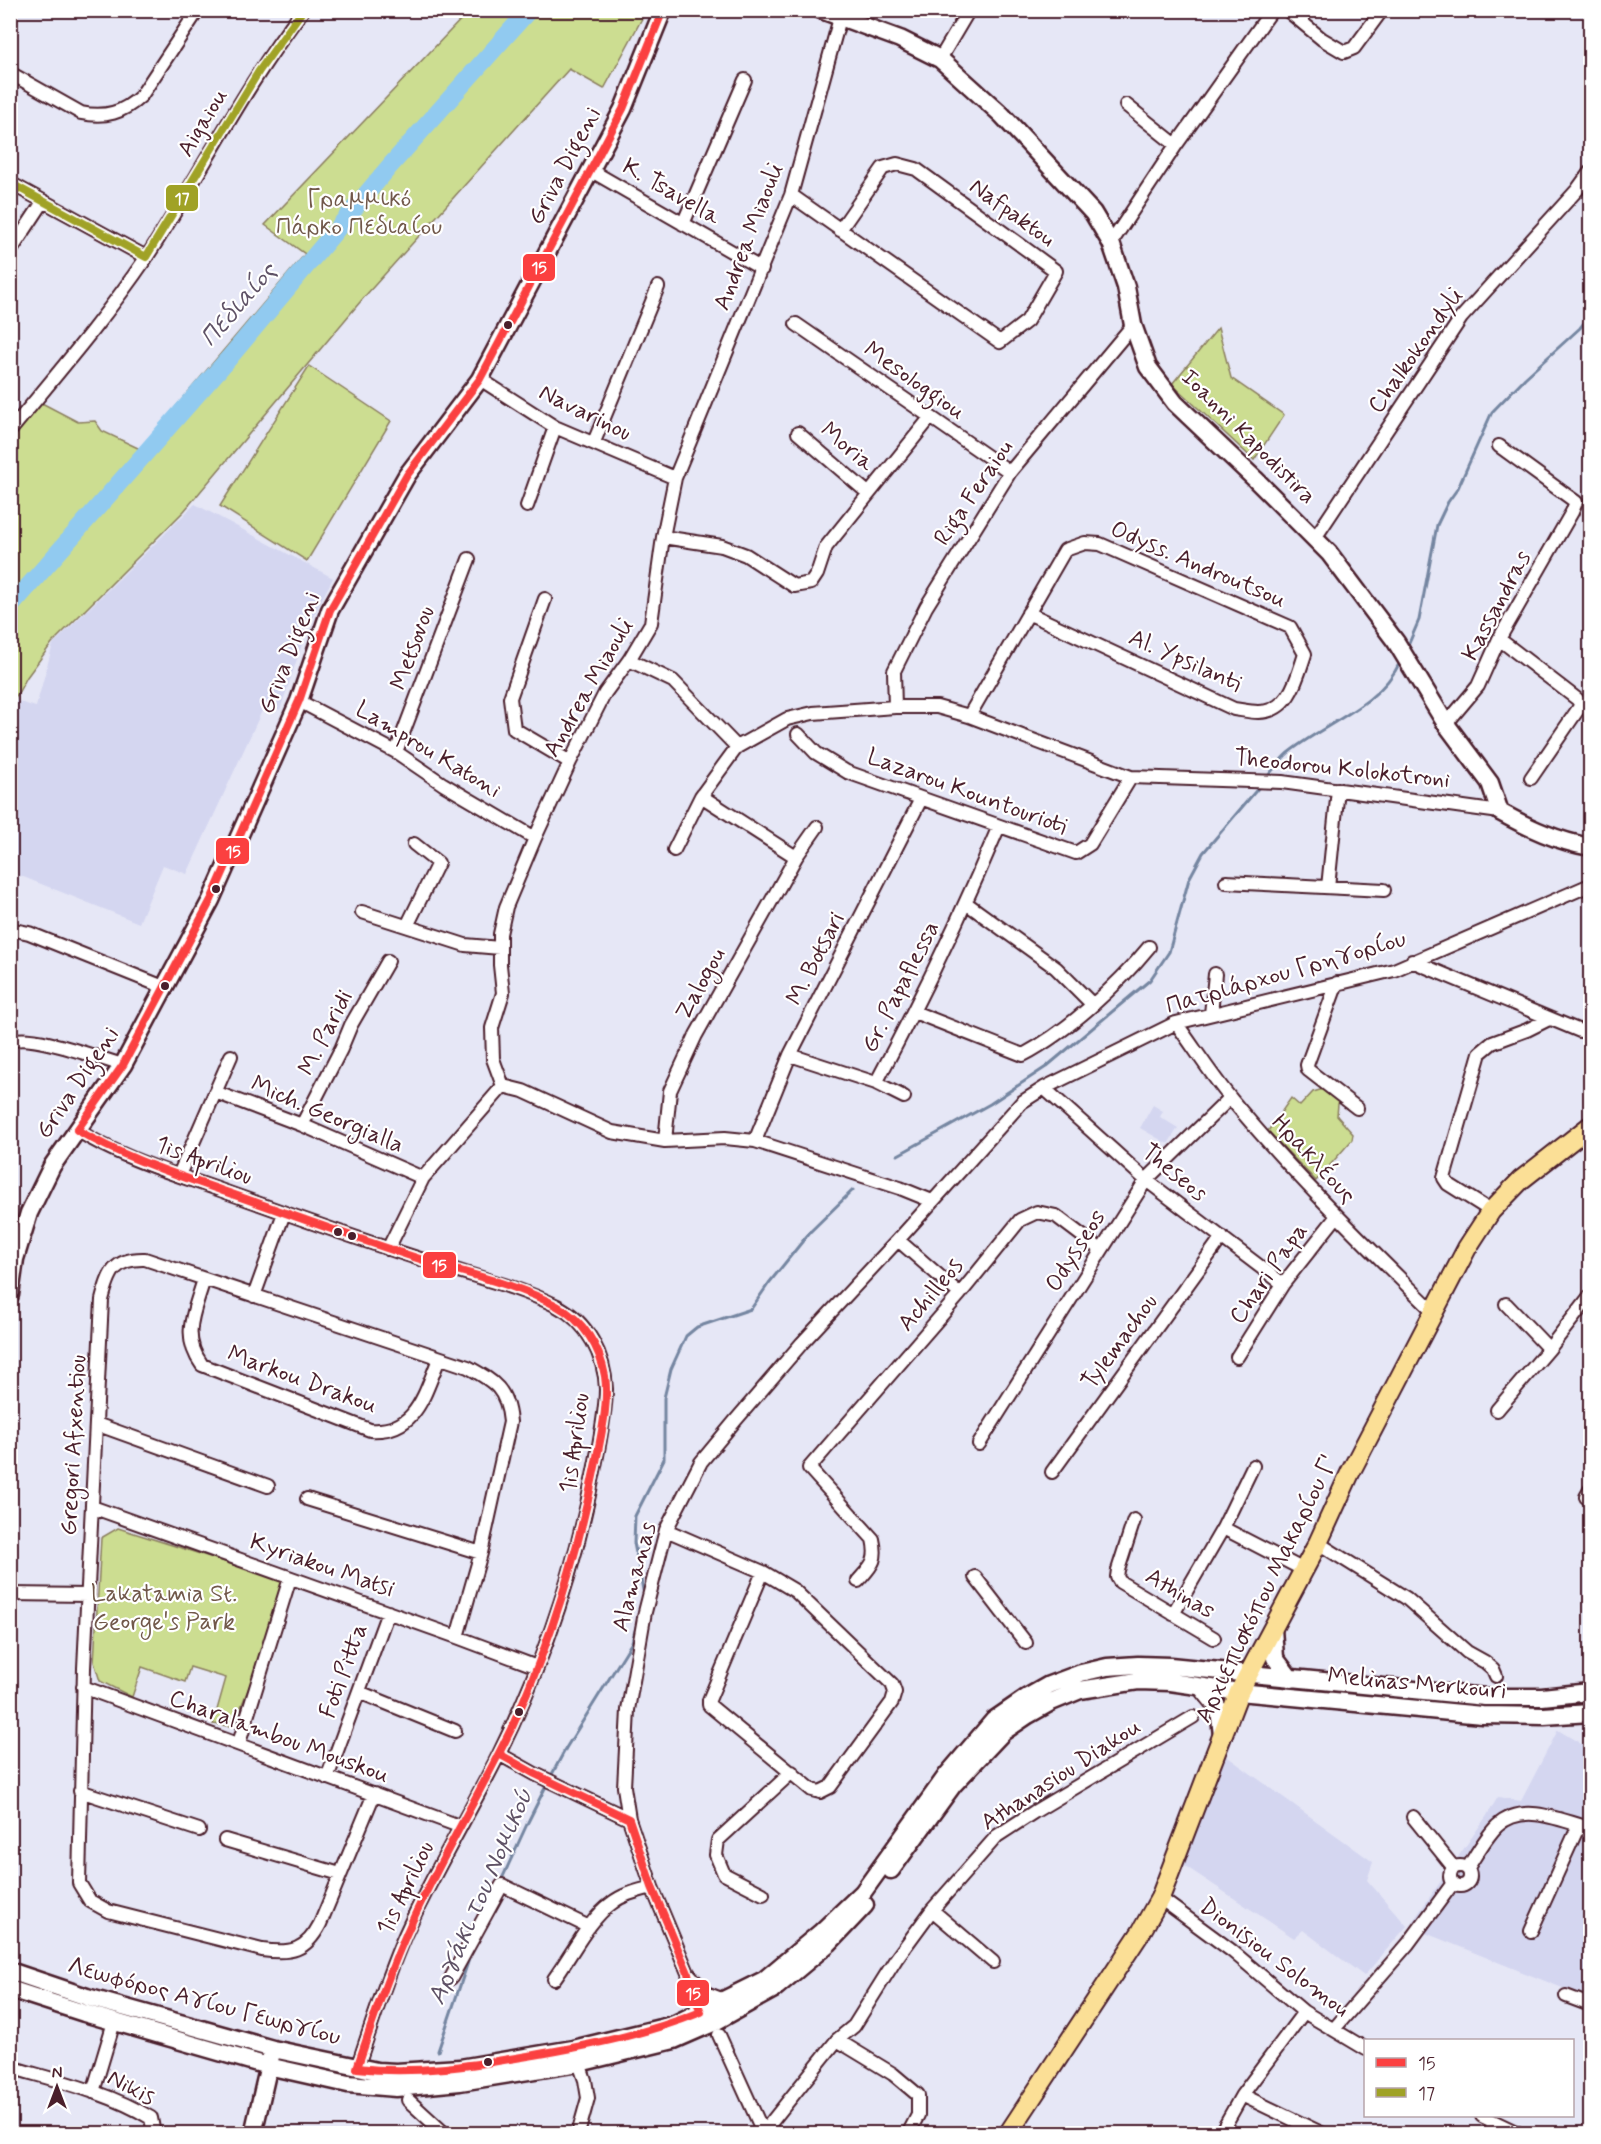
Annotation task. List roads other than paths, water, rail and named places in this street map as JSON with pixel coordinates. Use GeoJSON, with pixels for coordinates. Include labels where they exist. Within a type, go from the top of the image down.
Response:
{"type":"FeatureCollection","features":[{"type":"Feature","properties":{"kind":"main road","name":"Griva Digeni"},"geometry":{"type":"LineString","coordinates":[[10,1295],[15,1259],[29,1213],[52,1166],[123,1065],[211,900],[299,701],[330,610],[407,475],[480,379],[623,109],[663,10]]}},
{"type":"Feature","properties":{"kind":"main road","name":"Ioanni Kapodistira"},"geometry":{"type":"LineString","coordinates":[[821,10],[900,39],[940,59],[1002,115],[1093,213],[1111,243],[1126,287],[1134,325],[1148,368],[1175,404],[1256,479],[1329,553],[1396,642],[1446,724],[1490,783],[1500,812]]}},
{"type":"Feature","properties":{"kind":"main road","name":"Theodorou Kolokotroni"},"geometry":{"type":"LineString","coordinates":[[1500,812],[1530,829],[1568,843],[1590,848]]}},
{"type":"Feature","properties":{"kind":"main road","name":"Αρχιεπισκόπου Μακαρίου Γ'"},"geometry":{"type":"LineString","coordinates":[[1008,2133],[1141,1932],[1160,1898],[1239,1692],[1318,1544],[1350,1473],[1467,1248],[1491,1211],[1521,1180],[1590,1126]]}},
{"type":"Feature","properties":{"kind":"main road"},"geometry":{"type":"LineString","coordinates":[[1273,1628],[1275,1658],[1291,1679]]}},
{"type":"Feature","properties":{"kind":"main road","name":"Λεωφόρος Αγίου Γεωργίου"},"geometry":{"type":"LineString","coordinates":[[711,2024],[724,2000],[764,1980],[820,1933],[863,1892],[947,1776],[994,1720],[1026,1698],[1049,1685],[1081,1673],[1107,1667],[1170,1666],[1248,1675]]}},
{"type":"Feature","properties":{"kind":"main road","name":"Melinas Merkouri"},"geometry":{"type":"LineString","coordinates":[[1248,1675],[1485,1697],[1542,1697],[1590,1692]]}},
{"type":"Feature","properties":{"kind":"main road","name":"Λεωφόρος Αγίου Γεωργίου"},"geometry":{"type":"LineString","coordinates":[[10,1989],[114,2022],[268,2066],[348,2084],[396,2088],[460,2082],[576,2056],[674,2040],[711,2024],[774,1989],[830,1943],[871,1898],[953,1785],[1003,1732],[1028,1715],[1080,1690],[1138,1681],[1170,1682],[1239,1692]]}},
{"type":"Feature","properties":{"kind":"main road"},"geometry":{"type":"LineString","coordinates":[[1201,1687],[1219,1709],[1222,1735]]}},
{"type":"Feature","properties":{"kind":"main road","name":"Melinas Merkouri"},"geometry":{"type":"LineString","coordinates":[[1239,1692],[1482,1715],[1544,1716],[1590,1713]]}},
{"type":"Feature","properties":{"kind":"main road","name":"Λεωφόρος Αγίου Γεωργίου"},"geometry":{"type":"LineString","coordinates":[[10,1971],[87,1997],[273,2049],[357,2068],[396,2072],[576,2056]]}},
{"type":"Feature","properties":{"kind":"main road"},"geometry":{"type":"LineString","coordinates":[[253,2133],[273,2049]]}},
{"type":"Feature","properties":{"kind":"street"},"geometry":{"type":"LineString","coordinates":[[10,73],[81,113],[93,116],[113,114],[132,105],[141,96],[198,10]]}},
{"type":"Feature","properties":{"kind":"street","name":"Aigaiou"},"geometry":{"type":"LineString","coordinates":[[10,430],[86,339],[146,257],[259,70],[303,10]]}},
{"type":"Feature","properties":{"kind":"street"},"geometry":{"type":"LineString","coordinates":[[940,59],[969,10]]}},
{"type":"Feature","properties":{"kind":"street"},"geometry":{"type":"LineString","coordinates":[[1111,243],[1176,145],[1272,10]]}},
{"type":"Feature","properties":{"kind":"street"},"geometry":{"type":"LineString","coordinates":[[1287,10],[1322,39],[1344,52],[1354,48],[1382,10]]}},
{"type":"Feature","properties":{"kind":"street","name":"Andrea Miaouli"},"geometry":{"type":"LineString","coordinates":[[503,1086],[493,1059],[492,1028],[503,993],[500,934],[506,907],[570,762],[605,693],[629,660],[651,623],[663,537],[675,478],[791,195],[840,18]]}},
{"type":"Feature","properties":{"kind":"street"},"geometry":{"type":"LineString","coordinates":[[683,224],[745,80]]}},
{"type":"Feature","properties":{"kind":"street"},"geometry":{"type":"LineString","coordinates":[[1126,105],[1176,145]]}},
{"type":"Feature","properties":{"kind":"street","name":"Nafpaktou"},"geometry":{"type":"LineString","coordinates":[[791,195],[840,230],[1000,342],[1027,321],[1056,272],[916,169],[897,164],[883,168],[840,230]]}},
{"type":"Feature","properties":{"kind":"street","name":"K. Tsavella"},"geometry":{"type":"LineString","coordinates":[[590,170],[762,269]]}},
{"type":"Feature","properties":{"kind":"street","name":"Chalkokondyli"},"geometry":{"type":"LineString","coordinates":[[1314,538],[1461,318],[1577,190],[1590,172]]}},
{"type":"Feature","properties":{"kind":"street"},"geometry":{"type":"LineString","coordinates":[[10,183],[146,257]]}},
{"type":"Feature","properties":{"kind":"street"},"geometry":{"type":"LineString","coordinates":[[10,252],[43,202]]}},
{"type":"Feature","properties":{"kind":"street"},"geometry":{"type":"LineString","coordinates":[[594,442],[658,287]]}},
{"type":"Feature","properties":{"kind":"street","name":"Mesologgiou"},"geometry":{"type":"LineString","coordinates":[[796,324],[1010,471]]}},
{"type":"Feature","properties":{"kind":"street","name":"Riga Feraiou"},"geometry":{"type":"LineString","coordinates":[[895,707],[894,670],[926,607],[1010,471],[1134,325]]}},
{"type":"Feature","properties":{"kind":"street","name":"Navarinou"},"geometry":{"type":"LineString","coordinates":[[480,379],[555,427],[675,478]]}},
{"type":"Feature","properties":{"kind":"street"},"geometry":{"type":"LineString","coordinates":[[663,537],[722,546],[746,555],[794,586],[811,584],[817,574],[826,547],[930,418]]}},
{"type":"Feature","properties":{"kind":"street"},"geometry":{"type":"LineString","coordinates":[[527,506],[555,427]]}},
{"type":"Feature","properties":{"kind":"street","name":"Moria"},"geometry":{"type":"LineString","coordinates":[[798,433],[868,493]]}},
{"type":"Feature","properties":{"kind":"street","name":"Kassandras"},"geometry":{"type":"LineString","coordinates":[[1446,724],[1478,686],[1499,639],[1576,502],[1499,446]]}},
{"type":"Feature","properties":{"kind":"street","name":"Odyss. Androutsou"},"geometry":{"type":"LineString","coordinates":[[969,716],[1065,550],[1085,543],[1100,544],[1290,627]]}},
{"type":"Feature","properties":{"kind":"street","name":"Metsovou"},"geometry":{"type":"LineString","coordinates":[[396,752],[469,559]]}},
{"type":"Feature","properties":{"kind":"street"},"geometry":{"type":"LineString","coordinates":[[545,599],[510,698],[514,729],[570,762]]}},
{"type":"Feature","properties":{"kind":"street","name":"Al. Ypsilanti"},"geometry":{"type":"LineString","coordinates":[[1028,613],[1234,709],[1260,712],[1280,706],[1294,686],[1305,654],[1290,627]]}},
{"type":"Feature","properties":{"kind":"street"},"geometry":{"type":"LineString","coordinates":[[1499,639],[1577,699],[1581,705],[1530,778]]}},
{"type":"Feature","properties":{"kind":"street"},"geometry":{"type":"LineString","coordinates":[[629,660],[673,681],[737,747],[701,796],[674,850]]}},
{"type":"Feature","properties":{"kind":"street","name":"Lamprou Katoni"},"geometry":{"type":"LineString","coordinates":[[299,701],[396,752],[443,784],[535,838]]}},
{"type":"Feature","properties":{"kind":"street","name":"Theodorou Kolokotroni"},"geometry":{"type":"LineString","coordinates":[[737,747],[787,719],[813,712],[937,706],[1131,777],[1282,782],[1500,812]]}},
{"type":"Feature","properties":{"kind":"street","name":"Lazarou Kountourioti"},"geometry":{"type":"LineString","coordinates":[[798,734],[816,753],[847,772],[1076,854],[1090,844],[1131,777]]}},
{"type":"Feature","properties":{"kind":"street"},"geometry":{"type":"LineString","coordinates":[[1328,887],[1338,789]]}},
{"type":"Feature","properties":{"kind":"street"},"geometry":{"type":"LineString","coordinates":[[701,796],[796,857]]}},
{"type":"Feature","properties":{"kind":"street","name":"M. Botsari"},"geometry":{"type":"LineString","coordinates":[[755,1141],[790,1055],[921,799]]}},
{"type":"Feature","properties":{"kind":"street","name":"Gr. Papaflessa"},"geometry":{"type":"LineString","coordinates":[[790,1055],[876,1083],[914,1012],[966,903],[999,826]]}},
{"type":"Feature","properties":{"kind":"street","name":"Zalogou"},"geometry":{"type":"LineString","coordinates":[[665,1141],[670,1091],[696,1035],[796,857],[817,827]]}},
{"type":"Feature","properties":{"kind":"street"},"geometry":{"type":"LineString","coordinates":[[407,926],[438,863],[414,844]]}},
{"type":"Feature","properties":{"kind":"street"},"geometry":{"type":"LineString","coordinates":[[1226,882],[1384,890]]}},
{"type":"Feature","properties":{"kind":"street","name":"Πατριάρχου Γρηγορίου"},"geometry":{"type":"LineString","coordinates":[[932,1202],[1022,1102],[1044,1088],[1176,1023],[1394,970],[1590,885]]}},
{"type":"Feature","properties":{"kind":"street"},"geometry":{"type":"LineString","coordinates":[[966,903],[1056,968],[1092,1004]]}},
{"type":"Feature","properties":{"kind":"street"},"geometry":{"type":"LineString","coordinates":[[362,912],[465,945],[500,948]]}},
{"type":"Feature","properties":{"kind":"street"},"geometry":{"type":"LineString","coordinates":[[10,928],[29,933],[166,988]]}},
{"type":"Feature","properties":{"kind":"street"},"geometry":{"type":"LineString","coordinates":[[914,1012],[1023,1055],[1049,1041],[1131,969],[1149,947]]}},
{"type":"Feature","properties":{"kind":"street","name":"M. Paridi"},"geometry":{"type":"LineString","coordinates":[[302,1125],[351,1025],[388,961]]}},
{"type":"Feature","properties":{"kind":"street"},"geometry":{"type":"LineString","coordinates":[[1412,961],[1580,1031],[1590,1026]]}},
{"type":"Feature","properties":{"kind":"street"},"geometry":{"type":"LineString","coordinates":[[1211,1014],[1215,974]]}},
{"type":"Feature","properties":{"kind":"street"},"geometry":{"type":"LineString","coordinates":[[1336,983],[1307,1065],[1308,1070],[1357,1108]]}},
{"type":"Feature","properties":{"kind":"street"},"geometry":{"type":"LineString","coordinates":[[1491,1211],[1448,1184],[1444,1178],[1474,1072],[1480,1053],[1492,1043],[1549,1019]]}},
{"type":"Feature","properties":{"kind":"street","name":"Ηρακλέους"},"geometry":{"type":"LineString","coordinates":[[1176,1023],[1230,1098],[1266,1140],[1337,1216],[1433,1311]]}},
{"type":"Feature","properties":{"kind":"street"},"geometry":{"type":"LineString","coordinates":[[10,1042],[36,1040],[123,1065]]}},
{"type":"Feature","properties":{"kind":"street"},"geometry":{"type":"LineString","coordinates":[[179,1175],[231,1056]]}},
{"type":"Feature","properties":{"kind":"street"},"geometry":{"type":"LineString","coordinates":[[876,1083],[904,1097]]}},
{"type":"Feature","properties":{"kind":"street"},"geometry":{"type":"LineString","coordinates":[[388,1249],[423,1178],[503,1086],[523,1091],[612,1132],[665,1141],[724,1138],[755,1141],[900,1188],[932,1202]]}},
{"type":"Feature","properties":{"kind":"street","name":"Theseos"},"geometry":{"type":"LineString","coordinates":[[1044,1088],[1146,1180],[1283,1284]]}},
{"type":"Feature","properties":{"kind":"street","name":"Mich. Georgialla"},"geometry":{"type":"LineString","coordinates":[[215,1092],[302,1125],[423,1178]]}},
{"type":"Feature","properties":{"kind":"street","name":"Odysseos"},"geometry":{"type":"LineString","coordinates":[[979,1444],[1146,1180],[1230,1098]]}},
{"type":"Feature","properties":{"kind":"street","name":"1is Apriliou"},"geometry":{"type":"LineString","coordinates":[[77,1130],[99,1144],[284,1213],[388,1249],[531,1294],[561,1308],[581,1324],[593,1341],[601,1361],[606,1389],[598,1451],[572,1570],[537,1667],[499,1754],[459,1826],[405,1935],[383,1990],[357,2068]]}},
{"type":"Feature","properties":{"kind":"street","name":"Alamanas"},"geometry":{"type":"LineString","coordinates":[[762,2133],[711,2024],[691,1988],[688,1974],[652,1887],[629,1819],[624,1787],[628,1710],[645,1612],[666,1530],[701,1462],[802,1343],[932,1202]]}},
{"type":"Feature","properties":{"kind":"street","name":"Achilleos"},"geometry":{"type":"LineString","coordinates":[[858,1581],[872,1564],[876,1553],[873,1539],[809,1468],[960,1294],[1020,1220],[1036,1212],[1056,1216],[1101,1250]]}},
{"type":"Feature","properties":{"kind":"street"},"geometry":{"type":"LineString","coordinates":[[254,1296],[284,1213]]}},
{"type":"Feature","properties":{"kind":"street","name":"Chari Papa"},"geometry":{"type":"LineString","coordinates":[[1237,1357],[1283,1284],[1337,1216]]}},
{"type":"Feature","properties":{"kind":"street","name":"Tylemachou"},"geometry":{"type":"LineString","coordinates":[[1052,1472],[1222,1237]]}},
{"type":"Feature","properties":{"kind":"street"},"geometry":{"type":"LineString","coordinates":[[898,1240],[960,1294]]}},
{"type":"Feature","properties":{"kind":"street","name":"Gregori Afxentiou"},"geometry":{"type":"LineString","coordinates":[[374,1794],[314,1936],[302,1947],[292,1951],[262,1950],[108,1911],[90,1902],[79,1883],[83,1687],[102,1300],[108,1277],[120,1264],[130,1259],[145,1259],[468,1367],[491,1380],[508,1405],[510,1422],[481,1553],[458,1637]]}},
{"type":"Feature","properties":{"kind":"street","name":"Markou Drakou"},"geometry":{"type":"LineString","coordinates":[[204,1279],[189,1338],[193,1353],[202,1365],[370,1430],[387,1431],[404,1422],[418,1409],[439,1359]]}},
{"type":"Feature","properties":{"kind":"street"},"geometry":{"type":"LineString","coordinates":[[1497,1410],[1590,1296]]}},
{"type":"Feature","properties":{"kind":"street"},"geometry":{"type":"LineString","coordinates":[[1506,1304],[1549,1349]]}},
{"type":"Feature","properties":{"kind":"street"},"geometry":{"type":"LineString","coordinates":[[96,1424],[268,1486]]}},
{"type":"Feature","properties":{"kind":"street"},"geometry":{"type":"LineString","coordinates":[[1173,1614],[1223,1528],[1253,1466]]}},
{"type":"Feature","properties":{"kind":"street"},"geometry":{"type":"LineString","coordinates":[[307,1499],[481,1553]]}},
{"type":"Feature","properties":{"kind":"street","name":"Kyriakou Matsi"},"geometry":{"type":"LineString","coordinates":[[92,1507],[537,1667]]}},
{"type":"Feature","properties":{"kind":"street","name":"Athinas"},"geometry":{"type":"LineString","coordinates":[[1134,1520],[1117,1577],[1120,1582],[1214,1638]]}},
{"type":"Feature","properties":{"kind":"street"},"geometry":{"type":"LineString","coordinates":[[1223,1528],[1304,1570]]}},
{"type":"Feature","properties":{"kind":"street"},"geometry":{"type":"LineString","coordinates":[[666,1530],[763,1572],[795,1591],[892,1684],[895,1692],[892,1702],[830,1787],[820,1792],[812,1790],[713,1710],[709,1700],[763,1572]]}},
{"type":"Feature","properties":{"kind":"street"},"geometry":{"type":"LineString","coordinates":[[1318,1544],[1406,1598],[1467,1652],[1485,1662],[1493,1669],[1496,1676]]}},
{"type":"Feature","properties":{"kind":"street"},"geometry":{"type":"LineString","coordinates":[[975,1577],[1026,1643]]}},
{"type":"Feature","properties":{"kind":"street"},"geometry":{"type":"LineString","coordinates":[[239,1743],[290,1578]]}},
{"type":"Feature","properties":{"kind":"street"},"geometry":{"type":"LineString","coordinates":[[10,1594],[88,1595]]}},
{"type":"Feature","properties":{"kind":"street","name":"Foti Pitta"},"geometry":{"type":"LineString","coordinates":[[327,1778],[388,1612]]}},
{"type":"Feature","properties":{"kind":"street","name":"Charalambou Mouskou"},"geometry":{"type":"LineString","coordinates":[[83,1687],[459,1826]]}},
{"type":"Feature","properties":{"kind":"street"},"geometry":{"type":"LineString","coordinates":[[359,1692],[455,1731]]}},
{"type":"Feature","properties":{"kind":"street","name":"Athanasiou Diakou"},"geometry":{"type":"LineString","coordinates":[[762,2133],[837,2040],[854,2026],[896,1959],[932,1910],[997,1836],[1193,1717]]}},
{"type":"Feature","properties":{"kind":"street"},"geometry":{"type":"LineString","coordinates":[[499,1754],[629,1819]]}},
{"type":"Feature","properties":{"kind":"street"},"geometry":{"type":"LineString","coordinates":[[763,1894],[724,1874],[716,1855],[718,1840],[792,1772]]}},
{"type":"Feature","properties":{"kind":"street"},"geometry":{"type":"LineString","coordinates":[[80,1791],[199,1830]]}},
{"type":"Feature","properties":{"kind":"street"},"geometry":{"type":"LineString","coordinates":[[1467,1869],[1497,1826],[1517,1815],[1541,1814],[1585,1827],[1531,1931]]}},
{"type":"Feature","properties":{"kind":"street"},"geometry":{"type":"LineString","coordinates":[[1413,1816],[1454,1868]]}},
{"type":"Feature","properties":{"kind":"street"},"geometry":{"type":"LineString","coordinates":[[225,1840],[340,1875]]}},
{"type":"Feature","properties":{"kind":"street"},"geometry":{"type":"LineString","coordinates":[[1460,1866],[1467,1869],[1470,1876],[1468,1882],[1462,1886],[1453,1883],[1450,1877],[1454,1868],[1460,1866]]}},
{"type":"Feature","properties":{"kind":"street"},"geometry":{"type":"LineString","coordinates":[[1334,2029],[1408,1944],[1453,1883]]}},
{"type":"Feature","properties":{"kind":"street"},"geometry":{"type":"LineString","coordinates":[[451,1978],[502,1885],[590,1927]]}},
{"type":"Feature","properties":{"kind":"street"},"geometry":{"type":"LineString","coordinates":[[554,1979],[590,1927],[611,1903],[626,1895],[652,1887]]}},
{"type":"Feature","properties":{"kind":"street","name":"Dionisiou Solomou"},"geometry":{"type":"LineString","coordinates":[[1160,1898],[1232,1952],[1304,2012],[1364,2048]]}},
{"type":"Feature","properties":{"kind":"street"},"geometry":{"type":"LineString","coordinates":[[932,1910],[993,1962]]}},
{"type":"Feature","properties":{"kind":"street","name":"Alamanas"},"geometry":{"type":"LineString","coordinates":[[688,1974],[706,1993],[724,2000]]}},
{"type":"Feature","properties":{"kind":"street"},"geometry":{"type":"LineString","coordinates":[[1566,1996],[1590,2004]]}},
{"type":"Feature","properties":{"kind":"street"},"geometry":{"type":"LineString","coordinates":[[1220,2133],[1242,2095],[1304,2012]]}},
{"type":"Feature","properties":{"kind":"street"},"geometry":{"type":"LineString","coordinates":[[93,2091],[114,2022]]}},
{"type":"Feature","properties":{"kind":"street"},"geometry":{"type":"LineString","coordinates":[[837,2040],[893,2074],[918,2095],[918,2115],[908,2133]]}},
{"type":"Feature","properties":{"kind":"street"},"geometry":{"type":"LineString","coordinates":[[576,2056],[588,2098],[579,2133]]}},
{"type":"Feature","properties":{"kind":"street","name":"Nikis"},"geometry":{"type":"LineString","coordinates":[[10,2067],[93,2091],[139,2111],[151,2118],[154,2133]]}},
{"type":"Feature","properties":{"kind":"street"},"geometry":{"type":"LineString","coordinates":[[1242,2095],[1323,2133]]}},
{"type":"Feature","properties":{"kind":"street"},"geometry":{"type":"LineString","coordinates":[[408,2100],[445,2133]]}},
{"type":"Feature","properties":{"kind":"street"},"geometry":{"type":"LineString","coordinates":[[1492,2128],[1520,2133]]}},
{"type":"Feature","properties":{"kind":"waterway","name":"Πεδιαίος"},"geometry":{"type":"LineString","coordinates":[[10,607],[229,358],[389,167],[529,10]]}},
{"type":"Feature","properties":{"kind":"waterway","name":"Αργάκι του Νομικού"},"geometry":{"type":"LineString","coordinates":[[1407,648],[1419,620],[1437,525],[1458,488],[1492,412],[1525,378],[1580,328],[1590,315]]}},
{"type":"Feature","properties":{"kind":"waterway","name":"Αργάκι του Νομικού"},"geometry":{"type":"LineString","coordinates":[[1266,778],[1288,753],[1350,713],[1379,691],[1400,662]]}},
{"type":"Feature","properties":{"kind":"waterway","name":"Αργάκι του Νομικού"},"geometry":{"type":"LineString","coordinates":[[898,1155],[990,1104],[1046,1067],[1150,980],[1169,952],[1189,879],[1203,853],[1260,786]]}},
{"type":"Feature","properties":{"kind":"waterway","name":"Αργάκι του Νομικού"},"geometry":{"type":"LineString","coordinates":[[644,1595],[634,1543],[635,1516],[664,1459],[664,1398],[671,1369],[686,1336],[697,1327],[751,1309],[810,1232],[853,1190]]}},
{"type":"Feature","properties":{"kind":"waterway","name":"Αργάκι του Νομικού"},"geometry":{"type":"LineString","coordinates":[[550,1778],[632,1642],[638,1619]]}},
{"type":"Feature","properties":{"kind":"waterway","name":"Αργάκι του Νομικού"},"geometry":{"type":"LineString","coordinates":[[501,1881],[547,1784]]}},
{"type":"Feature","properties":{"kind":"waterway","name":"Αργάκι του Νομικού"},"geometry":{"type":"LineString","coordinates":[[438,2051],[470,1956]]}},
{"type":"Feature","properties":{"kind":"waterway","name":"Αργάκι του Νομικού"},"geometry":{"type":"LineString","coordinates":[[421,2128],[421,2134]]}},
{"type":"Feature","properties":{"kind":"park label","name":"Γραμμικό Πάρκο Πεδιαίου"},"geometry":{"type":"Point","coordinates":[359,213]}},
{"type":"Feature","properties":{"kind":"park label","name":"Lakatamia St. George's Park"},"geometry":{"type":"Point","coordinates":[164,1608]}}]}
